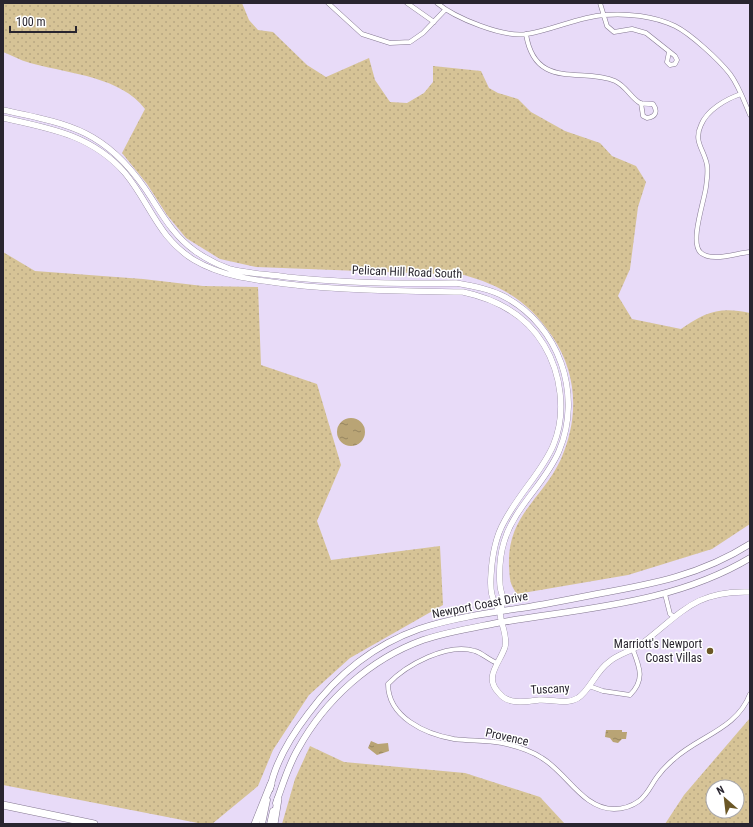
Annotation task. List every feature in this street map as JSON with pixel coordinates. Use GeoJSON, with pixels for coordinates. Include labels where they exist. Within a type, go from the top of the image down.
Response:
{"type":"FeatureCollection","features":[{"type":"Feature","properties":{"kind":"highway"},"geometry":{"type":"LineString","coordinates":[[255,824],[270,784]]}},
{"type":"Feature","properties":{"kind":"highway"},"geometry":{"type":"LineString","coordinates":[[274,824],[278,799]]}},
{"type":"Feature","properties":{"kind":"highway"},"geometry":{"type":"LineString","coordinates":[[3,805],[94,824]]}},
{"type":"Feature","properties":{"kind":"main road","name":"Newport Coast Drive"},"geometry":{"type":"LineString","coordinates":[[262,824],[270,784],[283,754],[299,726],[318,700],[352,668],[380,648],[418,630],[450,620],[645,586],[710,566],[750,544]]}},
{"type":"Feature","properties":{"kind":"main road","name":"Newport Coast Drive"},"geometry":{"type":"LineString","coordinates":[[270,824],[288,768],[311,728],[337,696],[356,679],[386,658],[422,641],[458,630],[665,594],[712,578],[750,558]]}},
{"type":"Feature","properties":{"kind":"street"},"geometry":{"type":"LineString","coordinates":[[328,3],[362,34],[390,43],[410,42],[423,33],[445,10]]}},
{"type":"Feature","properties":{"kind":"street"},"geometry":{"type":"LineString","coordinates":[[407,3],[434,22]]}},
{"type":"Feature","properties":{"kind":"street"},"geometry":{"type":"LineString","coordinates":[[437,3],[445,10],[480,26],[498,31],[526,34],[603,14],[638,15],[676,26],[714,56],[731,75],[750,115]]}},
{"type":"Feature","properties":{"kind":"street"},"geometry":{"type":"LineString","coordinates":[[600,3],[607,26],[614,32],[632,29],[646,33],[659,41],[669,52]]}},
{"type":"Feature","properties":{"kind":"street"},"geometry":{"type":"LineString","coordinates":[[526,34],[530,49],[545,67],[560,74],[606,78],[614,81],[627,89],[641,103],[643,116],[652,118],[656,114],[656,108],[653,104],[641,103]]}},
{"type":"Feature","properties":{"kind":"street"},"geometry":{"type":"LineString","coordinates":[[741,94],[726,99],[714,110],[702,123],[697,136],[707,166],[704,200],[695,239],[699,251],[706,256],[750,252]]}},
{"type":"Feature","properties":{"kind":"street"},"geometry":{"type":"LineString","coordinates":[[3,110],[56,121],[78,129],[112,150],[128,166],[161,216],[176,234],[195,251],[228,272]]}},
{"type":"Feature","properties":{"kind":"street","name":"Pelican Hill Road South"},"geometry":{"type":"LineString","coordinates":[[3,118],[59,130],[82,140],[106,156],[125,174],[157,224],[174,244],[194,260],[213,270],[338,281],[456,283],[479,287],[504,296],[534,317],[557,351],[565,376],[568,404],[567,426],[560,450],[551,466],[509,528],[500,566],[500,587],[503,601],[500,611],[502,623]]}},
{"type":"Feature","properties":{"kind":"street"},"geometry":{"type":"LineString","coordinates":[[106,156],[112,150]]}},
{"type":"Feature","properties":{"kind":"street"},"geometry":{"type":"LineString","coordinates":[[113,162],[118,156]]}},
{"type":"Feature","properties":{"kind":"street","name":"Pelican Hill Road South"},"geometry":{"type":"LineString","coordinates":[[228,272],[278,283],[333,288],[463,292],[482,296],[505,306],[530,326],[541,339],[551,357],[558,379],[561,405],[560,425],[554,446],[546,462],[504,522],[496,540],[491,565],[490,584],[493,602],[500,611]]}},
{"type":"Feature","properties":{"kind":"street"},"geometry":{"type":"LineString","coordinates":[[278,283],[279,276]]}},
{"type":"Feature","properties":{"kind":"street"},"geometry":{"type":"LineString","coordinates":[[546,462],[551,466]]}},
{"type":"Feature","properties":{"kind":"street","name":"Tuscany"},"geometry":{"type":"LineString","coordinates":[[502,623],[506,642],[492,673],[492,682],[496,691],[509,701],[542,700],[566,702],[580,697],[599,671],[609,662],[633,650],[673,616],[706,597],[735,591],[750,592]]}},
{"type":"Feature","properties":{"kind":"street"},"geometry":{"type":"LineString","coordinates":[[665,594],[670,614],[673,616]]}},
{"type":"Feature","properties":{"kind":"street","name":"Provence"},"geometry":{"type":"LineString","coordinates":[[497,663],[475,651],[455,649],[433,655],[396,675],[388,684],[388,695],[393,706],[404,717],[430,733],[454,738],[502,743],[524,749],[542,758],[559,770],[591,803],[607,808],[622,808],[639,801],[647,794],[657,776],[687,747],[727,724],[736,717],[750,694]]}},
{"type":"Feature","properties":{"kind":"street"},"geometry":{"type":"LineString","coordinates":[[589,686],[603,691],[630,695],[638,688],[640,672],[633,650]]}},
{"type":"Feature","properties":{"kind":"shaded area"},"geometry":{"type":"Polygon","coordinates":[[[3,3],[242,3],[249,20],[258,30],[273,32],[307,65],[326,77],[369,58],[375,80],[390,102],[407,103],[424,93],[433,82],[433,66],[481,71],[489,88],[498,93],[518,99],[531,112],[565,131],[600,143],[612,156],[636,166],[646,182],[638,207],[630,269],[618,296],[632,319],[681,329],[698,318],[713,312],[730,310],[750,313],[750,524],[712,549],[628,575],[517,594],[511,584],[509,566],[510,548],[514,534],[527,509],[545,486],[561,459],[567,444],[573,412],[573,396],[567,365],[561,351],[543,324],[524,305],[503,290],[478,279],[464,275],[256,267],[220,259],[186,238],[167,215],[147,184],[122,153],[145,109],[135,98],[109,83],[79,74],[30,63],[3,52],[3,3]]]}},
{"type":"Feature","properties":{"kind":"shaded area"},"geometry":{"type":"Polygon","coordinates":[[[3,252],[35,271],[143,279],[203,286],[258,287],[261,365],[317,384],[341,465],[317,521],[331,560],[440,546],[443,605],[350,658],[309,695],[273,750],[258,786],[212,824],[203,824],[3,785],[3,252]]]}},
{"type":"Feature","properties":{"kind":"shaded area"},"geometry":{"type":"Polygon","coordinates":[[[750,718],[750,824],[665,824],[684,795],[750,718]]]}},
{"type":"Feature","properties":{"kind":"shaded area"},"geometry":{"type":"Polygon","coordinates":[[[310,746],[344,762],[465,773],[540,797],[565,824],[282,824],[295,779],[310,746]]]}},
{"type":"Feature","properties":{"kind":"water"},"geometry":{"type":"Polygon","coordinates":[[[351,418],[361,422],[365,432],[361,442],[351,446],[341,442],[337,432],[341,422],[351,418]]]}},
{"type":"Feature","properties":{"kind":"water"},"geometry":{"type":"Polygon","coordinates":[[[606,730],[622,730],[622,732],[627,732],[626,739],[622,739],[618,743],[613,742],[610,738],[605,737],[606,730]]]}},
{"type":"Feature","properties":{"kind":"water"},"geometry":{"type":"Polygon","coordinates":[[[371,741],[378,744],[388,743],[389,751],[377,755],[368,748],[371,741]]]}},
{"type":"Feature","properties":{"kind":"place","name":"Marriott's Newport Coast Villas"},"geometry":{"type":"Point","coordinates":[710,651]}}]}
